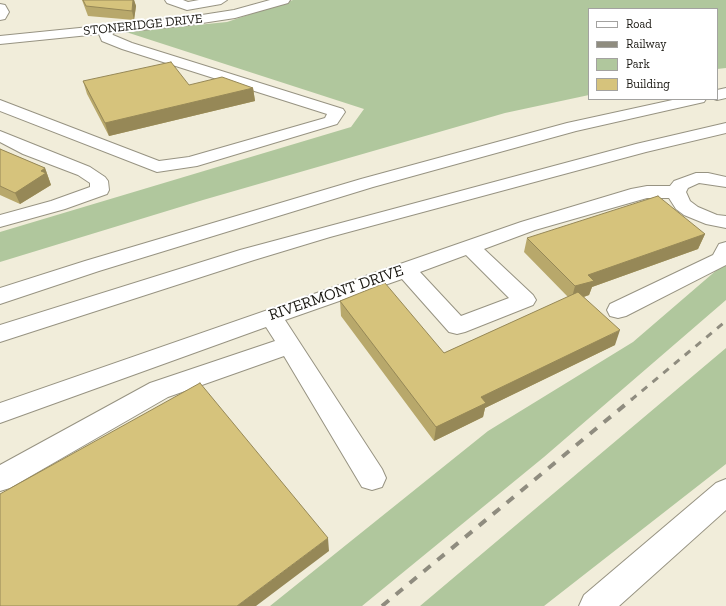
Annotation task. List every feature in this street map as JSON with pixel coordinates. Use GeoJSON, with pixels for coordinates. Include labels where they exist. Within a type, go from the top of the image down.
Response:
{"type":"FeatureCollection","features":[{"type":"Feature","properties":{"kind":"main road"},"geometry":{"type":"LineString","coordinates":[[172,0],[187,6],[221,0]]}},
{"type":"Feature","properties":{"kind":"main road","name":"STONERIDGE DRIVE"},"geometry":{"type":"LineString","coordinates":[[0,40],[189,22],[235,14],[284,0]]}},
{"type":"Feature","properties":{"kind":"main road"},"geometry":{"type":"LineString","coordinates":[[0,8],[3,12],[0,16]]}},
{"type":"Feature","properties":{"kind":"main road"},"geometry":{"type":"LineString","coordinates":[[0,105],[158,167],[191,162],[331,121],[337,112],[127,46],[107,38],[104,30]]}},
{"type":"Feature","properties":{"kind":"main road"},"geometry":{"type":"LineString","coordinates":[[0,296],[99,264],[375,180],[573,127],[694,100]]}},
{"type":"Feature","properties":{"kind":"main road"},"geometry":{"type":"LineString","coordinates":[[0,334],[247,255],[316,235],[642,148],[726,128]]}},
{"type":"Feature","properties":{"kind":"main road"},"geometry":{"type":"LineString","coordinates":[[0,136],[29,150],[84,171],[99,181],[100,190],[0,221]]}},
{"type":"Feature","properties":{"kind":"main road"},"geometry":{"type":"LineString","coordinates":[[726,182],[708,178],[696,178],[686,181],[680,186],[677,192],[678,198],[682,205],[690,211],[726,225]]}},
{"type":"Feature","properties":{"kind":"main road","name":"RIVERMONT DRIVE"},"geometry":{"type":"LineString","coordinates":[[0,413],[469,246],[610,200],[647,192],[677,192]]}},
{"type":"Feature","properties":{"kind":"main road"},"geometry":{"type":"LineString","coordinates":[[405,269],[457,326],[524,300],[469,246]]}},
{"type":"Feature","properties":{"kind":"main road"},"geometry":{"type":"LineString","coordinates":[[618,310],[721,259],[726,248]]}},
{"type":"Feature","properties":{"kind":"main road"},"geometry":{"type":"LineString","coordinates":[[271,316],[288,346],[372,478]]}},
{"type":"Feature","properties":{"kind":"main road"},"geometry":{"type":"LineString","coordinates":[[0,479],[159,390],[288,346]]}},
{"type":"Feature","properties":{"kind":"main road"},"geometry":{"type":"LineString","coordinates":[[594,606],[726,492]]}},
{"type":"Feature","properties":{"kind":"green space"},"geometry":{"type":"Polygon","coordinates":[[[293,0],[726,0],[726,68],[718,69],[718,8],[588,8],[588,95],[505,113],[203,200],[0,262],[0,232],[351,127],[364,109],[126,32],[227,22],[293,0]]]}},
{"type":"Feature","properties":{"kind":"green space"},"geometry":{"type":"Polygon","coordinates":[[[726,262],[726,300],[544,457],[362,606],[270,606],[488,431],[633,342],[726,262]]]}},
{"type":"Feature","properties":{"kind":"green space"},"geometry":{"type":"Polygon","coordinates":[[[726,348],[726,464],[544,606],[420,606],[726,348]]]}},
{"type":"Feature","properties":{"kind":"building"},"geometry":{"type":"Polygon","coordinates":[[[83,0],[133,0],[132,11],[86,6],[83,0]]]}},
{"type":"Feature","properties":{"kind":"building"},"geometry":{"type":"Polygon","coordinates":[[[171,62],[189,85],[222,77],[253,88],[105,123],[83,81],[171,62]]]}},
{"type":"Feature","properties":{"kind":"building"},"geometry":{"type":"Polygon","coordinates":[[[0,149],[45,168],[41,171],[46,173],[15,193],[0,186],[0,149]]]}},
{"type":"Feature","properties":{"kind":"building"},"geometry":{"type":"Polygon","coordinates":[[[658,196],[705,234],[588,275],[594,281],[575,286],[527,238],[658,196]]]}},
{"type":"Feature","properties":{"kind":"building"},"geometry":{"type":"Polygon","coordinates":[[[385,283],[444,353],[578,292],[620,330],[481,397],[486,403],[436,427],[340,301],[385,283]]]}},
{"type":"Feature","properties":{"kind":"building"},"geometry":{"type":"Polygon","coordinates":[[[200,383],[328,538],[237,606],[0,606],[0,494],[200,383]]]}},
{"type":"Feature","properties":{"kind":"railway"},"geometry":{"type":"LineString","coordinates":[[631,400],[726,321]]}},
{"type":"Feature","properties":{"kind":"railway"},"geometry":{"type":"LineString","coordinates":[[382,606],[632,399]]}}]}
